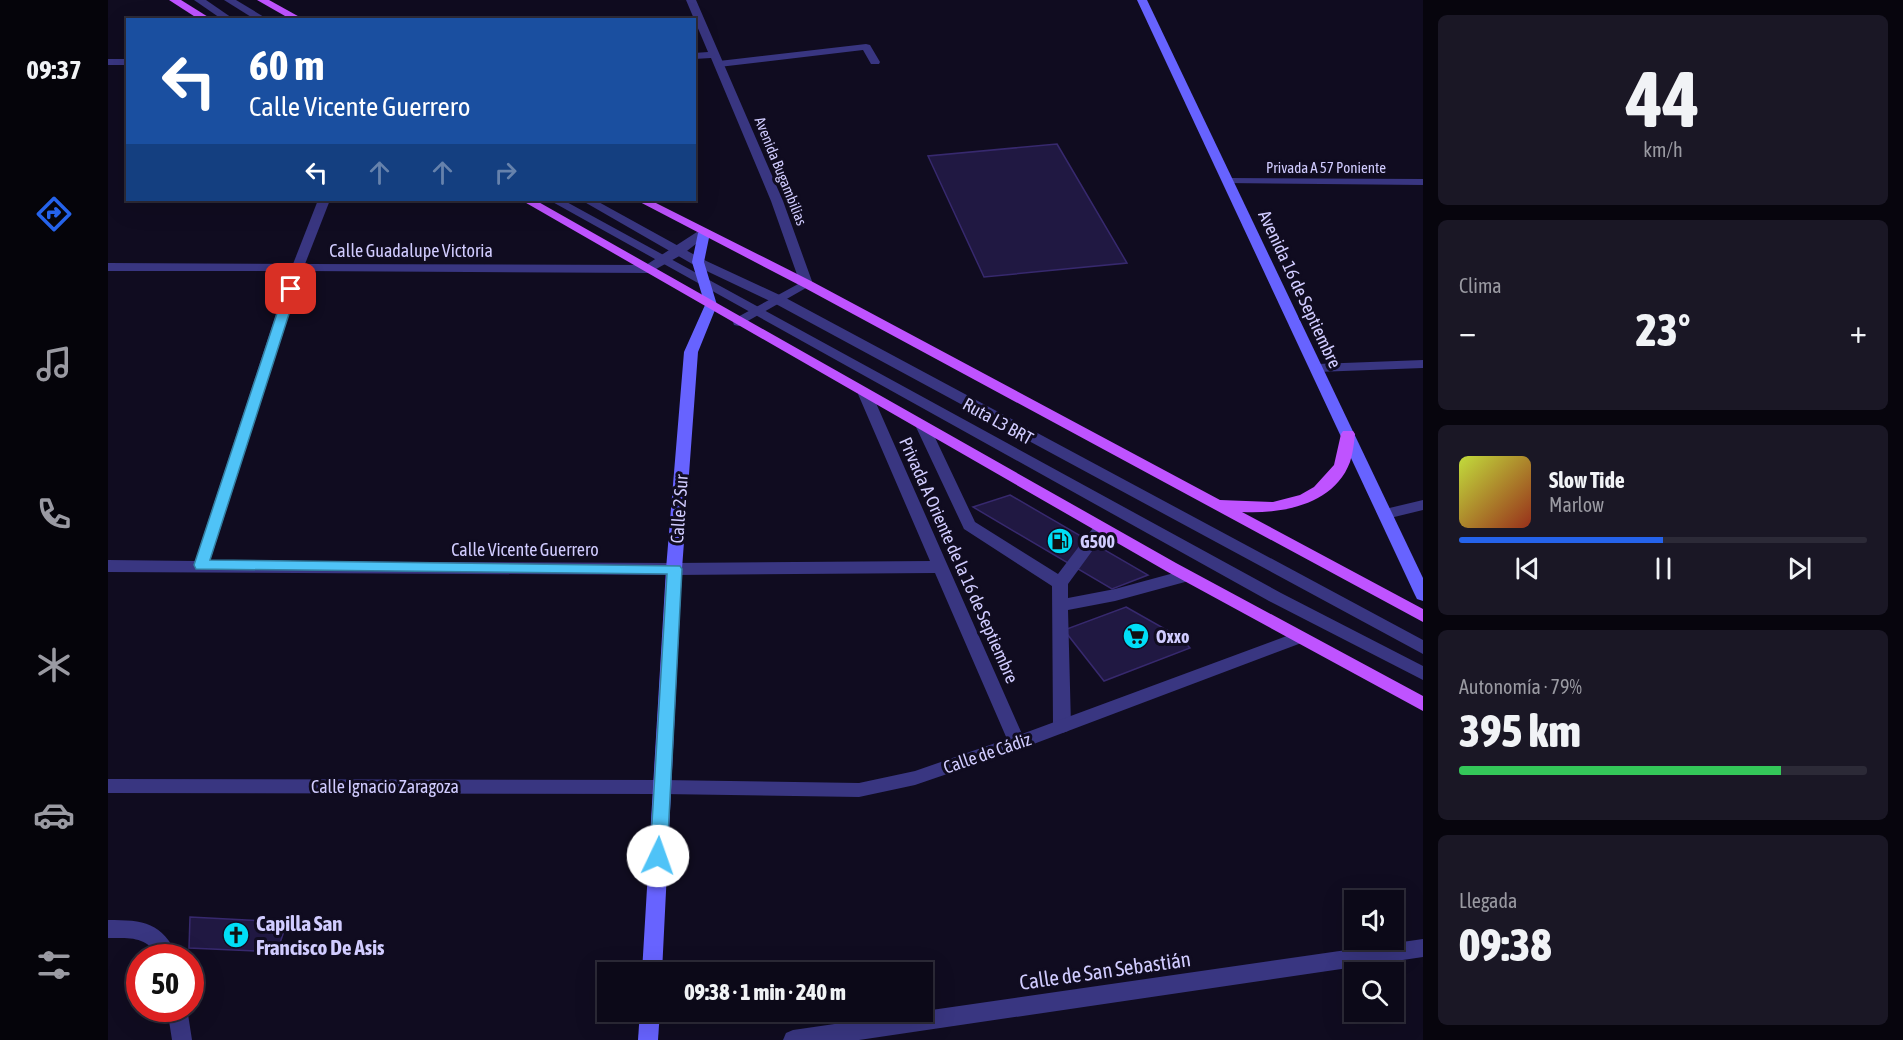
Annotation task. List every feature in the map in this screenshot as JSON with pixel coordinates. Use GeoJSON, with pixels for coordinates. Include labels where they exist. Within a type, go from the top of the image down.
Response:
{"type":"FeatureCollection","features":[{"type":"Feature","properties":{"kind":"main road"},"geometry":{"type":"LineString","coordinates":[[174,0],[204,18]]}},
{"type":"Feature","properties":{"kind":"main road"},"geometry":{"type":"LineString","coordinates":[[262,0],[296,18]]}},
{"type":"Feature","properties":{"kind":"main road","name":"Avenida 16 de Septiembre"},"geometry":{"type":"LineString","coordinates":[[1142,0],[1423,595]]}},
{"type":"Feature","properties":{"kind":"main road"},"geometry":{"type":"LineString","coordinates":[[529,201],[1185,576],[1423,704]]}},
{"type":"Feature","properties":{"kind":"main road"},"geometry":{"type":"LineString","coordinates":[[644,201],[807,284],[1423,616]]}},
{"type":"Feature","properties":{"kind":"main road"},"geometry":{"type":"LineString","coordinates":[[704,232],[698,262],[711,305]]}},
{"type":"Feature","properties":{"kind":"main road","name":"Calle 2 Sur"},"geometry":{"type":"LineString","coordinates":[[653,962],[675,569],[691,352],[711,305]]}},
{"type":"Feature","properties":{"kind":"main road"},"geometry":{"type":"LineString","coordinates":[[1207,500],[1239,507],[1263,508],[1299,501],[1327,486],[1342,464],[1348,434]]}},
{"type":"Feature","properties":{"kind":"main road"},"geometry":{"type":"LineString","coordinates":[[648,1040],[649,1022]]}},
{"type":"Feature","properties":{"kind":"street"},"geometry":{"type":"LineString","coordinates":[[199,0],[227,18]]}},
{"type":"Feature","properties":{"kind":"street"},"geometry":{"type":"LineString","coordinates":[[229,0],[260,18]]}},
{"type":"Feature","properties":{"kind":"street","name":"Avenida Bugambilias"},"geometry":{"type":"LineString","coordinates":[[691,0],[777,201],[807,284]]}},
{"type":"Feature","properties":{"kind":"street"},"geometry":{"type":"LineString","coordinates":[[696,56],[717,60],[866,47],[875,62]]}},
{"type":"Feature","properties":{"kind":"street"},"geometry":{"type":"LineString","coordinates":[[108,62],[126,62]]}},
{"type":"Feature","properties":{"kind":"street","name":"Privada A 57 Poniente"},"geometry":{"type":"LineString","coordinates":[[1229,181],[1423,182]]}},
{"type":"Feature","properties":{"kind":"street"},"geometry":{"type":"LineString","coordinates":[[201,565],[298,267],[324,201]]}},
{"type":"Feature","properties":{"kind":"street","name":"Ruta L3 BRT"},"geometry":{"type":"LineString","coordinates":[[557,201],[1275,597],[1423,674]]}},
{"type":"Feature","properties":{"kind":"street"},"geometry":{"type":"LineString","coordinates":[[589,201],[698,262],[779,300],[1423,648]]}},
{"type":"Feature","properties":{"kind":"street"},"geometry":{"type":"LineString","coordinates":[[649,269],[680,251],[704,232]]}},
{"type":"Feature","properties":{"kind":"street","name":"Calle Guadalupe Victoria"},"geometry":{"type":"LineString","coordinates":[[108,267],[649,269]]}},
{"type":"Feature","properties":{"kind":"street"},"geometry":{"type":"LineString","coordinates":[[739,322],[807,284]]}},
{"type":"Feature","properties":{"kind":"street"},"geometry":{"type":"LineString","coordinates":[[1317,368],[1423,364]]}},
{"type":"Feature","properties":{"kind":"street","name":"Privada A Oriente de la 16 de Septiembre"},"geometry":{"type":"LineString","coordinates":[[865,393],[1017,743]]}},
{"type":"Feature","properties":{"kind":"street"},"geometry":{"type":"LineString","coordinates":[[923,427],[969,525],[1060,583]]}},
{"type":"Feature","properties":{"kind":"street"},"geometry":{"type":"LineString","coordinates":[[1386,514],[1423,505]]}},
{"type":"Feature","properties":{"kind":"street"},"geometry":{"type":"LineString","coordinates":[[1062,726],[1060,583],[1101,528]]}},
{"type":"Feature","properties":{"kind":"street","name":"Calle Vicente Guerrero"},"geometry":{"type":"LineString","coordinates":[[108,566],[675,569],[942,567]]}},
{"type":"Feature","properties":{"kind":"street"},"geometry":{"type":"LineString","coordinates":[[1060,606],[1115,596],[1185,576]]}},
{"type":"Feature","properties":{"kind":"street","name":"Calle de Cádiz"},"geometry":{"type":"LineString","coordinates":[[662,787],[859,790],[888,786],[1017,743],[1298,638]]}},
{"type":"Feature","properties":{"kind":"street","name":"Calle Ignacio Zaragoza"},"geometry":{"type":"LineString","coordinates":[[108,786],[662,787]]}},
{"type":"Feature","properties":{"kind":"street"},"geometry":{"type":"LineString","coordinates":[[108,928],[139,929],[161,940],[163,944]]}},
{"type":"Feature","properties":{"kind":"street","name":"Calle de San Sebastián"},"geometry":{"type":"LineString","coordinates":[[793,1040],[1423,948]]}},
{"type":"Feature","properties":{"kind":"street"},"geometry":{"type":"LineString","coordinates":[[179,1022],[182,1040]]}},
{"type":"Feature","properties":{"kind":"building"},"geometry":{"type":"Polygon","coordinates":[[[1057,144],[1127,263],[984,277],[928,156],[1057,144]]]}},
{"type":"Feature","properties":{"kind":"building","name":"G500"},"geometry":{"type":"Polygon","coordinates":[[[1010,495],[1148,575],[1112,589],[973,507],[1010,495]]]}},
{"type":"Feature","properties":{"kind":"building"},"geometry":{"type":"Polygon","coordinates":[[[1126,607],[1181,638],[1190,648],[1104,681],[1064,630],[1126,607]]]}},
{"type":"Feature","properties":{"kind":"building","name":"Capilla San Francisco De Asis"},"geometry":{"type":"Polygon","coordinates":[[[190,917],[287,922],[277,952],[204,949],[204,944],[189,944],[190,917]]]}},
{"type":"Feature","properties":{"kind":"place","name":"G500"},"geometry":{"type":"Point","coordinates":[1060,541]}},
{"type":"Feature","properties":{"kind":"place","name":"Oxxo"},"geometry":{"type":"Point","coordinates":[1136,636]}},
{"type":"Feature","properties":{"kind":"place","name":"Capilla San Francisco De Asis"},"geometry":{"type":"Point","coordinates":[236,935]}},
{"type":"Feature","properties":{"kind":"route"},"geometry":{"type":"LineString","coordinates":[[291,289],[201,565],[675,569],[658,856]]}}]}
